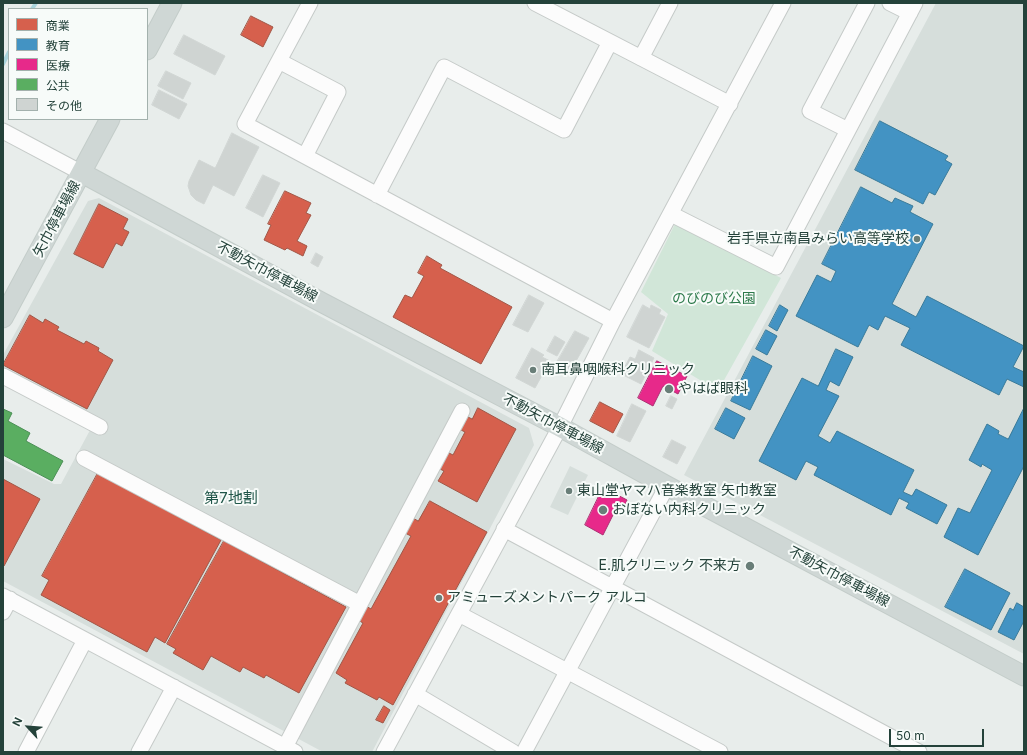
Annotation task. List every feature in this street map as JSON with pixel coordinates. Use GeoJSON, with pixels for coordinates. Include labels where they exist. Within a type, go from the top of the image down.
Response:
{"type":"FeatureCollection","features":[{"type":"Feature","properties":{"kind":"main road"},"geometry":{"type":"LineString","coordinates":[[148,48],[172,3]]}},
{"type":"Feature","properties":{"kind":"main road","name":"矢巾停車場線"},"geometry":{"type":"LineString","coordinates":[[3,318],[109,120]]}},
{"type":"Feature","properties":{"kind":"main road","name":"不動矢巾停車場線"},"geometry":{"type":"LineString","coordinates":[[82,173],[321,302],[560,426],[667,486],[1024,676]]}},
{"type":"Feature","properties":{"kind":"street"},"geometry":{"type":"LineString","coordinates":[[310,3],[245,124],[613,321]]}},
{"type":"Feature","properties":{"kind":"street"},"geometry":{"type":"LineString","coordinates":[[535,3],[555,8],[610,42],[730,104]]}},
{"type":"Feature","properties":{"kind":"street"},"geometry":{"type":"LineString","coordinates":[[640,58],[670,3]]}},
{"type":"Feature","properties":{"kind":"street"},"geometry":{"type":"LineString","coordinates":[[384,752],[560,426],[613,321],[783,3]]}},
{"type":"Feature","properties":{"kind":"street"},"geometry":{"type":"LineString","coordinates":[[848,130],[810,111],[867,3]]}},
{"type":"Feature","properties":{"kind":"street"},"geometry":{"type":"LineString","coordinates":[[671,214],[776,266],[912,8],[890,3]]}},
{"type":"Feature","properties":{"kind":"street"},"geometry":{"type":"LineString","coordinates":[[377,194],[444,66],[564,130],[610,42]]}},
{"type":"Feature","properties":{"kind":"street"},"geometry":{"type":"LineString","coordinates":[[279,61],[338,92],[305,156]]}},
{"type":"Feature","properties":{"kind":"street"},"geometry":{"type":"LineString","coordinates":[[3,131],[82,173]]}},
{"type":"Feature","properties":{"kind":"street"},"geometry":{"type":"LineString","coordinates":[[3,376],[100,427]]}},
{"type":"Feature","properties":{"kind":"street"},"geometry":{"type":"LineString","coordinates":[[5,602],[85,640],[290,749],[360,604],[462,411]]}},
{"type":"Feature","properties":{"kind":"street"},"geometry":{"type":"LineString","coordinates":[[84,458],[360,604]]}},
{"type":"Feature","properties":{"kind":"street"},"geometry":{"type":"LineString","coordinates":[[524,752],[667,486]]}},
{"type":"Feature","properties":{"kind":"street"},"geometry":{"type":"LineString","coordinates":[[504,529],[613,587],[902,748],[919,752]]}},
{"type":"Feature","properties":{"kind":"street"},"geometry":{"type":"LineString","coordinates":[[459,614],[720,752]]}},
{"type":"Feature","properties":{"kind":"street"},"geometry":{"type":"LineString","coordinates":[[26,752],[85,640]]}},
{"type":"Feature","properties":{"kind":"street"},"geometry":{"type":"LineString","coordinates":[[139,752],[174,687]]}},
{"type":"Feature","properties":{"kind":"street"},"geometry":{"type":"LineString","coordinates":[[415,694],[513,752]]}},
{"type":"Feature","properties":{"kind":"shaded area","name":"岩手県立南昌みらい高等学校"},"geometry":{"type":"Polygon","coordinates":[[[936,3],[1024,3],[1024,654],[684,475],[936,3]]]}},
{"type":"Feature","properties":{"kind":"shaded area"},"geometry":{"type":"Polygon","coordinates":[[[99,198],[529,428],[534,445],[372,752],[323,752],[3,581],[3,459],[54,484],[61,484],[96,419],[3,369],[3,355],[88,201],[99,198]]]}},
{"type":"Feature","properties":{"kind":"shaded area","name":"東山堂ヤマハ音楽教室 矢巾教室"},"geometry":{"type":"Polygon","coordinates":[[[570,466],[588,475],[568,515],[550,507],[570,466]]]}},
{"type":"Feature","properties":{"kind":"green space","name":"のびのび公園"},"geometry":{"type":"Polygon","coordinates":[[[675,224],[781,278],[718,391],[652,351],[668,314],[641,292],[675,224]]]}},
{"type":"Feature","properties":{"kind":"building: 商業"},"geometry":{"type":"Polygon","coordinates":[[[251,16],[273,27],[263,47],[241,35],[251,16]]]}},
{"type":"Feature","properties":{"kind":"building: 商業"},"geometry":{"type":"Polygon","coordinates":[[[285,191],[311,203],[306,213],[311,215],[297,241],[307,246],[303,256],[287,248],[285,250],[264,240],[271,225],[268,224],[285,191]]]}},
{"type":"Feature","properties":{"kind":"building: 商業"},"geometry":{"type":"Polygon","coordinates":[[[99,204],[128,219],[123,229],[129,232],[122,246],[116,243],[103,268],[74,254],[99,204]]]}},
{"type":"Feature","properties":{"kind":"building: 商業"},"geometry":{"type":"Polygon","coordinates":[[[427,256],[442,265],[440,268],[512,307],[481,364],[393,317],[405,295],[412,298],[424,276],[418,273],[427,256]]]}},
{"type":"Feature","properties":{"kind":"building: 商業"},"geometry":{"type":"Polygon","coordinates":[[[30,315],[43,323],[45,319],[59,327],[57,330],[84,344],[86,341],[99,348],[98,351],[113,360],[87,409],[3,365],[30,315]]]}},
{"type":"Feature","properties":{"kind":"building: 商業"},"geometry":{"type":"Polygon","coordinates":[[[600,402],[623,414],[613,433],[590,421],[600,402]]]}},
{"type":"Feature","properties":{"kind":"building: 商業"},"geometry":{"type":"Polygon","coordinates":[[[478,408],[516,429],[477,502],[438,481],[444,471],[438,468],[447,452],[453,455],[465,432],[459,429],[466,416],[472,419],[478,408]]]}},
{"type":"Feature","properties":{"kind":"building: 商業"},"geometry":{"type":"Polygon","coordinates":[[[98,473],[221,540],[165,643],[155,637],[147,652],[41,595],[49,580],[42,576],[98,473]]]}},
{"type":"Feature","properties":{"kind":"building: 商業"},"geometry":{"type":"Polygon","coordinates":[[[3,479],[40,499],[4,566],[3,565],[3,479]]]}},
{"type":"Feature","properties":{"kind":"building: 商業"},"geometry":{"type":"Polygon","coordinates":[[[430,501],[487,532],[393,705],[379,697],[377,700],[345,683],[347,680],[336,673],[363,623],[358,620],[366,606],[371,609],[411,536],[405,533],[413,518],[418,521],[430,501]]]}},
{"type":"Feature","properties":{"kind":"building: 商業"},"geometry":{"type":"Polygon","coordinates":[[[224,541],[346,607],[299,693],[266,675],[264,678],[243,667],[240,672],[211,656],[203,670],[173,653],[176,649],[167,644],[224,541]]]}},
{"type":"Feature","properties":{"kind":"building: 商業"},"geometry":{"type":"Polygon","coordinates":[[[384,706],[390,710],[383,723],[376,720],[384,706]]]}},
{"type":"Feature","properties":{"kind":"building: 教育"},"geometry":{"type":"Polygon","coordinates":[[[880,121],[948,156],[945,160],[952,164],[935,195],[929,192],[923,204],[855,170],[880,121]]]}},
{"type":"Feature","properties":{"kind":"building: 教育"},"geometry":{"type":"Polygon","coordinates":[[[861,187],[892,203],[895,198],[913,206],[910,212],[933,224],[892,304],[916,317],[927,296],[1024,346],[1013,367],[1024,372],[1024,387],[1007,379],[999,395],[901,345],[910,328],[885,316],[878,330],[869,325],[858,347],[796,316],[817,275],[831,282],[836,271],[822,264],[861,187]]]}},
{"type":"Feature","properties":{"kind":"building: 教育"},"geometry":{"type":"Polygon","coordinates":[[[780,305],[788,310],[777,331],[769,326],[780,305]]]}},
{"type":"Feature","properties":{"kind":"building: 教育"},"geometry":{"type":"Polygon","coordinates":[[[766,330],[777,336],[767,355],[756,349],[766,330]]]}},
{"type":"Feature","properties":{"kind":"building: 教育"},"geometry":{"type":"Polygon","coordinates":[[[836,349],[853,357],[839,386],[830,381],[826,390],[839,396],[818,436],[830,443],[837,431],[914,470],[903,492],[912,496],[916,489],[947,505],[937,524],[906,508],[909,503],[899,498],[891,515],[814,475],[818,467],[806,461],[796,480],[759,461],[802,378],[818,386],[836,349]]]}},
{"type":"Feature","properties":{"kind":"building: 教育"},"geometry":{"type":"Polygon","coordinates":[[[753,356],[772,366],[750,410],[731,401],[753,356]]]}},
{"type":"Feature","properties":{"kind":"building: 教育"},"geometry":{"type":"Polygon","coordinates":[[[726,408],[745,418],[734,439],[715,429],[726,408]]]}},
{"type":"Feature","properties":{"kind":"building: 教育"},"geometry":{"type":"Polygon","coordinates":[[[1024,408],[1024,466],[978,555],[944,537],[958,508],[970,513],[992,470],[982,464],[981,467],[969,460],[987,424],[999,431],[998,434],[1008,439],[1024,408]]]}},
{"type":"Feature","properties":{"kind":"building: 教育"},"geometry":{"type":"Polygon","coordinates":[[[965,569],[1010,593],[991,630],[945,607],[965,569]]]}},
{"type":"Feature","properties":{"kind":"building: 教育"},"geometry":{"type":"Polygon","coordinates":[[[1017,603],[1024,607],[1024,621],[1014,640],[998,632],[1010,608],[1013,610],[1017,603]]]}},
{"type":"Feature","properties":{"kind":"building: 医療"},"geometry":{"type":"Polygon","coordinates":[[[657,361],[687,376],[678,394],[663,386],[653,406],[638,398],[657,361]]]}},
{"type":"Feature","properties":{"kind":"building: 医療"},"geometry":{"type":"Polygon","coordinates":[[[602,490],[607,493],[608,490],[627,500],[623,510],[617,507],[603,535],[585,525],[602,490]]]}},
{"type":"Feature","properties":{"kind":"building: 公共"},"geometry":{"type":"Polygon","coordinates":[[[3,409],[12,413],[8,421],[30,433],[26,441],[63,461],[52,481],[3,455],[3,409]]]}},
{"type":"Feature","properties":{"kind":"building: その他"},"geometry":{"type":"Polygon","coordinates":[[[184,35],[225,56],[215,75],[174,54],[184,35]]]}},
{"type":"Feature","properties":{"kind":"building: その他"},"geometry":{"type":"Polygon","coordinates":[[[166,71],[191,83],[183,99],[158,86],[166,71]]]}},
{"type":"Feature","properties":{"kind":"building: その他"},"geometry":{"type":"Polygon","coordinates":[[[159,90],[187,104],[179,119],[152,105],[159,90]]]}},
{"type":"Feature","properties":{"kind":"building: その他"},"geometry":{"type":"Polygon","coordinates":[[[232,133],[259,147],[234,196],[213,185],[204,204],[196,200],[191,195],[188,186],[189,181],[199,160],[215,168],[232,133]]]}},
{"type":"Feature","properties":{"kind":"building: その他"},"geometry":{"type":"Polygon","coordinates":[[[263,175],[280,183],[263,217],[246,208],[263,175]]]}},
{"type":"Feature","properties":{"kind":"building: その他"},"geometry":{"type":"Polygon","coordinates":[[[316,253],[323,257],[318,267],[311,263],[316,253]]]}},
{"type":"Feature","properties":{"kind":"building: その他"},"geometry":{"type":"Polygon","coordinates":[[[529,295],[544,303],[528,332],[513,325],[529,295]]]}},
{"type":"Feature","properties":{"kind":"building: その他"},"geometry":{"type":"Polygon","coordinates":[[[643,305],[650,309],[651,305],[661,310],[659,314],[665,317],[649,348],[627,337],[643,305]]]}},
{"type":"Feature","properties":{"kind":"building: その他"},"geometry":{"type":"Polygon","coordinates":[[[575,331],[589,338],[571,370],[557,362],[575,331]]]}},
{"type":"Feature","properties":{"kind":"building: その他"},"geometry":{"type":"Polygon","coordinates":[[[555,336],[565,342],[557,356],[547,351],[555,336]]]}},
{"type":"Feature","properties":{"kind":"building: その他","name":"南耳鼻咽喉科クリニック"},"geometry":{"type":"Polygon","coordinates":[[[532,348],[544,355],[542,357],[550,361],[535,388],[516,378],[532,348]]]}},
{"type":"Feature","properties":{"kind":"building: その他"},"geometry":{"type":"Polygon","coordinates":[[[639,350],[654,358],[641,384],[621,374],[630,357],[635,359],[639,350]]]}},
{"type":"Feature","properties":{"kind":"building: その他"},"geometry":{"type":"Polygon","coordinates":[[[671,396],[677,399],[672,409],[666,406],[671,396]]]}},
{"type":"Feature","properties":{"kind":"building: その他"},"geometry":{"type":"Polygon","coordinates":[[[632,404],[646,411],[630,442],[617,436],[632,404]]]}},
{"type":"Feature","properties":{"kind":"building: その他"},"geometry":{"type":"Polygon","coordinates":[[[672,440],[686,447],[677,464],[663,457],[672,440]]]}},
{"type":"Feature","properties":{"kind":"waterway"},"geometry":{"type":"LineString","coordinates":[[33,8],[36,3]]}},
{"type":"Feature","properties":{"kind":"waterway"},"geometry":{"type":"LineString","coordinates":[[3,64],[8,54]]}},
{"type":"Feature","properties":{"kind":"place","name":"岩手県立南昌みらい高等学校"},"geometry":{"type":"Point","coordinates":[917,239]}},
{"type":"Feature","properties":{"kind":"place","name":"南耳鼻咽喉科クリニック"},"geometry":{"type":"Point","coordinates":[533,370]}},
{"type":"Feature","properties":{"kind":"place","name":"やはば眼科"},"geometry":{"type":"Point","coordinates":[669,389]}},
{"type":"Feature","properties":{"kind":"place","name":"東山堂ヤマハ音楽教室 矢巾教室"},"geometry":{"type":"Point","coordinates":[569,491]}},
{"type":"Feature","properties":{"kind":"place","name":"おぼない内科クリニック"},"geometry":{"type":"Point","coordinates":[603,510]}},
{"type":"Feature","properties":{"kind":"place","name":"E.肌クリニック 不来方"},"geometry":{"type":"Point","coordinates":[750,566]}},
{"type":"Feature","properties":{"kind":"place","name":"アミューズメントパーク アルコ"},"geometry":{"type":"Point","coordinates":[439,598]}},
{"type":"Feature","properties":{"kind":"district","name":"第7地割"},"geometry":{"type":"Point","coordinates":[231,498]}}]}
